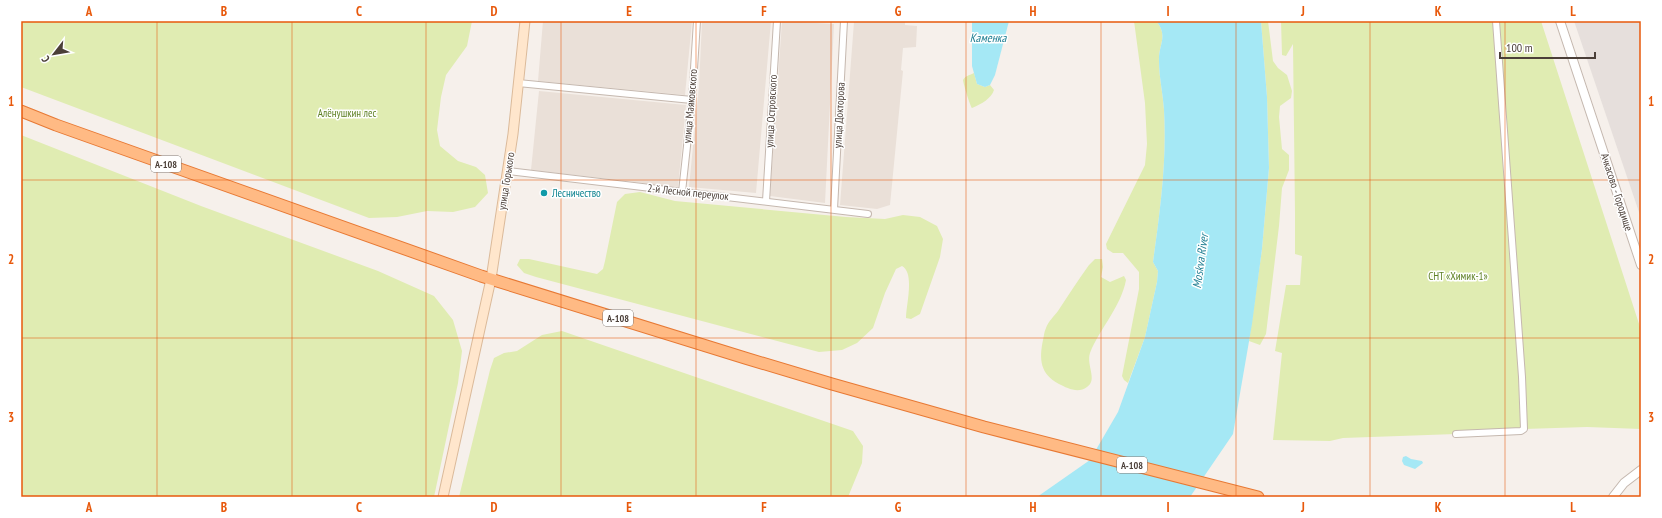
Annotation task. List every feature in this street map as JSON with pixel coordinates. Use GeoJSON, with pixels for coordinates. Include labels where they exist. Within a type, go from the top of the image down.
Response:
{"type":"FeatureCollection","features":[{"type":"Feature","properties":{"kind":"highway","name":"А-108"},"geometry":{"type":"LineString","coordinates":[[21,111],[62,128],[491,279],[832,384],[1005,432],[1258,497]]}},
{"type":"Feature","properties":{"kind":"main road","name":"улица Горького"},"geometry":{"type":"LineString","coordinates":[[443,497],[491,279],[508,171],[525,21]]}},
{"type":"Feature","properties":{"kind":"street","name":"улица Маяковского"},"geometry":{"type":"LineString","coordinates":[[682,192],[692,100],[697,21]]}},
{"type":"Feature","properties":{"kind":"street","name":"улица Островского"},"geometry":{"type":"LineString","coordinates":[[766,201],[777,21]]}},
{"type":"Feature","properties":{"kind":"street","name":"улица Докторова"},"geometry":{"type":"LineString","coordinates":[[834,209],[844,21]]}},
{"type":"Feature","properties":{"kind":"street"},"geometry":{"type":"LineString","coordinates":[[1456,434],[1521,431],[1524,429],[1522,377],[1496,21]]}},
{"type":"Feature","properties":{"kind":"street","name":"Ачкасово - Городище"},"geometry":{"type":"LineString","coordinates":[[1560,21],[1641,265]]}},
{"type":"Feature","properties":{"kind":"street"},"geometry":{"type":"LineString","coordinates":[[518,84],[692,100]]}},
{"type":"Feature","properties":{"kind":"street","name":"2-й Лесной переулок"},"geometry":{"type":"LineString","coordinates":[[508,171],[868,214]]}},
{"type":"Feature","properties":{"kind":"street"},"geometry":{"type":"LineString","coordinates":[[1613,497],[1624,483],[1641,470]]}},
{"type":"Feature","properties":{"kind":"street"},"geometry":{"type":"LineString","coordinates":[[1619,497],[1628,485],[1641,476]]}},
{"type":"Feature","properties":{"kind":"shaded area"},"geometry":{"type":"Polygon","coordinates":[[[543,21],[692,21],[685,95],[538,81],[543,21]]]}},
{"type":"Feature","properties":{"kind":"shaded area"},"geometry":{"type":"Polygon","coordinates":[[[702,21],[771,21],[756,193],[689,187],[699,86],[702,21]]]}},
{"type":"Feature","properties":{"kind":"shaded area"},"geometry":{"type":"Polygon","coordinates":[[[782,21],[834,24],[825,203],[770,196],[782,21]]]}},
{"type":"Feature","properties":{"kind":"shaded area"},"geometry":{"type":"Polygon","coordinates":[[[851,21],[905,21],[905,25],[917,26],[916,47],[903,48],[901,70],[903,71],[890,205],[877,209],[840,205],[854,22],[851,21]]]}},
{"type":"Feature","properties":{"kind":"shaded area"},"geometry":{"type":"Polygon","coordinates":[[[1574,21],[1641,21],[1641,218],[1574,21]]]}},
{"type":"Feature","properties":{"kind":"shaded area"},"geometry":{"type":"Polygon","coordinates":[[[539,91],[686,105],[678,187],[531,170],[539,91]]]}},
{"type":"Feature","properties":{"kind":"green space","name":"Алёнушкин лес"},"geometry":{"type":"Polygon","coordinates":[[[21,21],[472,21],[467,46],[446,75],[441,97],[437,130],[440,146],[458,161],[476,167],[485,175],[488,193],[475,207],[453,212],[427,211],[397,217],[369,218],[21,87],[21,21]]]}},
{"type":"Feature","properties":{"kind":"green space"},"geometry":{"type":"Polygon","coordinates":[[[1134,21],[1156,21],[1162,31],[1159,61],[1164,110],[1165,148],[1153,262],[1158,271],[1157,282],[1145,337],[1128,383],[1122,376],[1139,289],[1139,272],[1123,253],[1113,253],[1107,249],[1106,244],[1145,165],[1147,144],[1145,103],[1134,21]]]}},
{"type":"Feature","properties":{"kind":"green space"},"geometry":{"type":"Polygon","coordinates":[[[1261,21],[1268,21],[1273,61],[1278,68],[1287,75],[1292,91],[1291,98],[1280,106],[1279,117],[1282,149],[1289,155],[1289,170],[1282,188],[1266,334],[1260,345],[1249,341],[1262,249],[1269,168],[1267,97],[1261,21]]]}},
{"type":"Feature","properties":{"kind":"green space","name":"СНТ «Химик-1»"},"geometry":{"type":"Polygon","coordinates":[[[1281,21],[1541,21],[1641,330],[1641,429],[1587,427],[1343,438],[1330,441],[1273,440],[1282,353],[1275,351],[1286,285],[1300,285],[1302,256],[1295,254],[1293,44],[1286,56],[1282,55],[1281,21]]]}},
{"type":"Feature","properties":{"kind":"green space"},"geometry":{"type":"Polygon","coordinates":[[[974,73],[977,84],[985,87],[990,85],[994,90],[988,99],[972,108],[963,80],[974,73]]]}},
{"type":"Feature","properties":{"kind":"green space"},"geometry":{"type":"Polygon","coordinates":[[[21,135],[201,206],[378,271],[434,296],[453,320],[462,351],[458,383],[434,497],[21,497],[21,135]]]}},
{"type":"Feature","properties":{"kind":"green space"},"geometry":{"type":"Polygon","coordinates":[[[640,192],[675,201],[846,217],[885,219],[903,215],[920,217],[937,226],[943,239],[940,257],[920,314],[911,319],[906,318],[909,282],[906,270],[902,266],[896,269],[885,293],[873,328],[857,343],[842,350],[819,352],[536,277],[524,273],[517,265],[520,259],[529,259],[597,274],[603,269],[617,202],[625,194],[640,192]]]}},
{"type":"Feature","properties":{"kind":"green space"},"geometry":{"type":"Polygon","coordinates":[[[1095,259],[1102,259],[1103,267],[1101,277],[1110,282],[1124,276],[1126,280],[1120,299],[1090,353],[1089,362],[1092,380],[1084,389],[1073,390],[1059,384],[1048,376],[1042,365],[1042,347],[1048,324],[1089,265],[1095,259]]]}},
{"type":"Feature","properties":{"kind":"green space"},"geometry":{"type":"Polygon","coordinates":[[[562,331],[853,431],[863,446],[862,463],[848,497],[459,497],[494,358],[504,353],[517,351],[542,335],[562,331]]]}},
{"type":"Feature","properties":{"kind":"water","name":"Каменка"},"geometry":{"type":"Polygon","coordinates":[[[972,21],[1009,21],[995,75],[990,85],[985,87],[977,84],[972,66],[972,21]]]}},
{"type":"Feature","properties":{"kind":"water","name":"Moskva River"},"geometry":{"type":"Polygon","coordinates":[[[1156,21],[1261,21],[1267,97],[1269,168],[1262,249],[1252,324],[1233,434],[1190,497],[1037,497],[1090,460],[1118,412],[1145,337],[1157,282],[1158,271],[1153,262],[1165,148],[1164,110],[1159,61],[1162,31],[1156,21]]]}},
{"type":"Feature","properties":{"kind":"water"},"geometry":{"type":"Polygon","coordinates":[[[1406,456],[1411,459],[1422,461],[1423,463],[1415,469],[1404,465],[1402,461],[1403,457],[1406,456]]]}},
{"type":"Feature","properties":{"kind":"place","name":"Лесничество"},"geometry":{"type":"Point","coordinates":[544,193]}}]}
